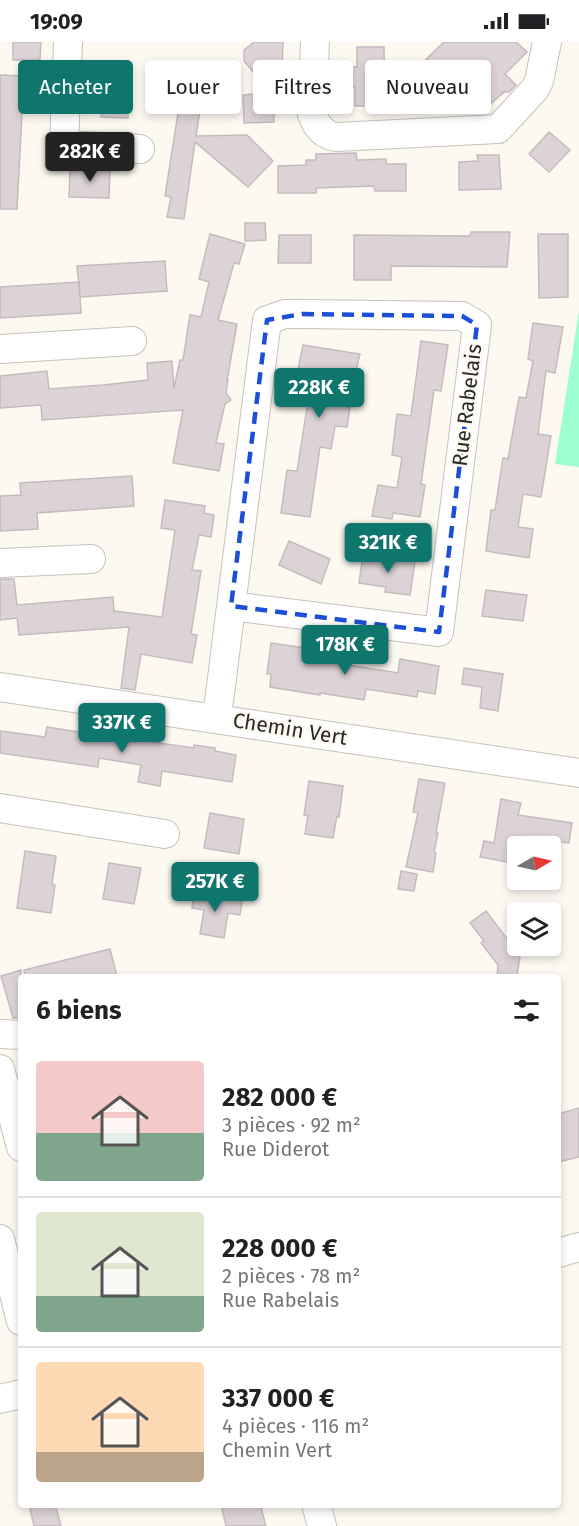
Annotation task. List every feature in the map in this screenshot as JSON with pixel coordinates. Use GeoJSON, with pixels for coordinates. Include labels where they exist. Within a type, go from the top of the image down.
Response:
{"type":"FeatureCollection","features":[{"type":"Feature","properties":{"kind":"street"},"geometry":{"type":"LineString","coordinates":[[68,42],[64,145],[140,149]]}},
{"type":"Feature","properties":{"kind":"street"},"geometry":{"type":"LineString","coordinates":[[315,42],[312,114],[321,130],[336,137],[498,129],[539,81],[547,42]]}},
{"type":"Feature","properties":{"kind":"street","name":"Rue Rabelais"},"geometry":{"type":"LineString","coordinates":[[216,718],[267,320],[285,314],[462,316],[477,325],[439,632],[231,606]]}},
{"type":"Feature","properties":{"kind":"street"},"geometry":{"type":"LineString","coordinates":[[0,349],[132,341]]}},
{"type":"Feature","properties":{"kind":"street"},"geometry":{"type":"LineString","coordinates":[[0,563],[91,559]]}},
{"type":"Feature","properties":{"kind":"street","name":"Chemin Vert"},"geometry":{"type":"LineString","coordinates":[[0,687],[579,773]]}},
{"type":"Feature","properties":{"kind":"street"},"geometry":{"type":"LineString","coordinates":[[0,808],[165,834]]}},
{"type":"Feature","properties":{"kind":"street"},"geometry":{"type":"LineString","coordinates":[[0,1034],[18,1035]]}},
{"type":"Feature","properties":{"kind":"street"},"geometry":{"type":"LineString","coordinates":[[0,1069],[18,1136]]}},
{"type":"Feature","properties":{"kind":"street"},"geometry":{"type":"LineString","coordinates":[[18,1233],[0,1239],[18,1309]]}},
{"type":"Feature","properties":{"kind":"street"},"geometry":{"type":"LineString","coordinates":[[561,1252],[579,1247]]}},
{"type":"Feature","properties":{"kind":"street"},"geometry":{"type":"LineString","coordinates":[[0,1399],[18,1395]]}},
{"type":"Feature","properties":{"kind":"street"},"geometry":{"type":"LineString","coordinates":[[317,1508],[322,1526]]}},
{"type":"Feature","properties":{"kind":"highlighted area"},"geometry":{"type":"Polygon","coordinates":[[[302,314],[462,316],[477,325],[439,632],[231,606],[267,320],[302,314]]]}},
{"type":"Feature","properties":{"kind":"green space"},"geometry":{"type":"Polygon","coordinates":[[[579,311],[579,467],[555,464],[579,311]]]}},
{"type":"Feature","properties":{"kind":"building"},"geometry":{"type":"Polygon","coordinates":[[[13,42],[41,42],[40,60],[13,60],[13,42]]]}},
{"type":"Feature","properties":{"kind":"building"},"geometry":{"type":"Polygon","coordinates":[[[254,42],[283,42],[282,60],[253,60],[253,72],[244,61],[244,50],[254,42]]]}},
{"type":"Feature","properties":{"kind":"building"},"geometry":{"type":"Polygon","coordinates":[[[444,42],[516,42],[527,52],[505,74],[516,85],[509,92],[502,92],[491,104],[491,60],[425,60],[444,42]]]}},
{"type":"Feature","properties":{"kind":"building"},"geometry":{"type":"Polygon","coordinates":[[[357,47],[384,47],[384,60],[365,60],[365,106],[355,106],[353,67],[357,67],[357,47]]]}},
{"type":"Feature","properties":{"kind":"building"},"geometry":{"type":"Polygon","coordinates":[[[0,75],[18,76],[18,114],[22,114],[17,209],[0,209],[0,75]]]}},
{"type":"Feature","properties":{"kind":"building"},"geometry":{"type":"Polygon","coordinates":[[[253,94],[253,114],[274,114],[274,122],[244,123],[243,95],[253,94]]]}},
{"type":"Feature","properties":{"kind":"building"},"geometry":{"type":"Polygon","coordinates":[[[101,114],[128,114],[128,118],[101,117],[101,114]]]}},
{"type":"Feature","properties":{"kind":"building"},"geometry":{"type":"Polygon","coordinates":[[[178,114],[199,114],[196,136],[247,135],[273,161],[248,187],[195,142],[184,219],[167,217],[171,197],[165,196],[178,114]]]}},
{"type":"Feature","properties":{"kind":"building"},"geometry":{"type":"Polygon","coordinates":[[[549,132],[570,150],[549,172],[529,154],[549,132]]]}},
{"type":"Feature","properties":{"kind":"building"},"geometry":{"type":"Polygon","coordinates":[[[356,153],[357,160],[386,159],[386,164],[406,164],[406,191],[375,191],[374,186],[316,188],[316,193],[278,193],[278,166],[306,165],[306,160],[316,160],[316,154],[356,153]]]}},
{"type":"Feature","properties":{"kind":"building"},"geometry":{"type":"Polygon","coordinates":[[[477,155],[499,155],[501,189],[459,190],[459,162],[478,161],[477,155]]]}},
{"type":"Feature","properties":{"kind":"building"},"geometry":{"type":"Polygon","coordinates":[[[70,168],[110,169],[109,198],[69,197],[70,168]]]}},
{"type":"Feature","properties":{"kind":"building"},"geometry":{"type":"Polygon","coordinates":[[[245,223],[265,223],[266,240],[245,241],[245,223]]]}},
{"type":"Feature","properties":{"kind":"building"},"geometry":{"type":"Polygon","coordinates":[[[471,232],[510,232],[507,267],[391,266],[391,280],[354,280],[354,235],[470,236],[471,232]]]}},
{"type":"Feature","properties":{"kind":"building"},"geometry":{"type":"Polygon","coordinates":[[[210,234],[245,244],[239,264],[234,263],[218,320],[237,324],[227,380],[226,393],[231,400],[225,404],[216,443],[224,444],[219,471],[173,463],[183,410],[42,420],[41,405],[0,408],[0,376],[47,371],[49,389],[103,385],[148,380],[147,363],[172,361],[174,388],[180,360],[183,360],[190,315],[201,317],[209,282],[199,279],[210,234]]]}},
{"type":"Feature","properties":{"kind":"building"},"geometry":{"type":"Polygon","coordinates":[[[538,234],[568,234],[568,297],[539,298],[538,234]]]}},
{"type":"Feature","properties":{"kind":"building"},"geometry":{"type":"Polygon","coordinates":[[[279,235],[311,235],[311,263],[278,263],[279,235]]]}},
{"type":"Feature","properties":{"kind":"building"},"geometry":{"type":"Polygon","coordinates":[[[165,261],[167,291],[80,297],[77,266],[165,261]]]}},
{"type":"Feature","properties":{"kind":"building"},"geometry":{"type":"Polygon","coordinates":[[[79,282],[81,313],[0,318],[0,287],[79,282]]]}},
{"type":"Feature","properties":{"kind":"building"},"geometry":{"type":"Polygon","coordinates":[[[533,323],[563,327],[555,373],[546,371],[538,434],[551,436],[541,497],[523,494],[518,527],[533,529],[529,558],[486,551],[491,510],[495,510],[503,458],[508,459],[519,397],[526,398],[533,361],[528,359],[533,323]]]}},
{"type":"Feature","properties":{"kind":"building"},"geometry":{"type":"Polygon","coordinates":[[[421,341],[448,345],[441,391],[434,390],[421,484],[425,485],[420,517],[393,513],[392,519],[372,516],[378,485],[397,488],[402,457],[392,455],[397,414],[411,416],[421,341]]]}},
{"type":"Feature","properties":{"kind":"building"},"geometry":{"type":"Polygon","coordinates":[[[303,345],[360,354],[347,407],[350,407],[347,427],[335,426],[331,449],[320,447],[310,517],[281,513],[287,470],[297,471],[312,376],[297,374],[303,345]]]}},
{"type":"Feature","properties":{"kind":"building"},"geometry":{"type":"Polygon","coordinates":[[[132,476],[134,506],[37,513],[38,529],[0,531],[0,496],[21,495],[20,483],[132,476]]]}},
{"type":"Feature","properties":{"kind":"building"},"geometry":{"type":"Polygon","coordinates":[[[165,500],[205,506],[204,513],[214,515],[211,537],[199,535],[192,570],[201,571],[191,634],[197,635],[192,663],[141,654],[135,690],[121,688],[129,627],[19,635],[17,618],[0,620],[0,579],[14,579],[17,605],[113,597],[114,611],[162,617],[175,530],[161,528],[165,500]]]}},
{"type":"Feature","properties":{"kind":"building"},"geometry":{"type":"Polygon","coordinates":[[[289,541],[330,559],[321,584],[279,565],[289,541]]]}},
{"type":"Feature","properties":{"kind":"building"},"geometry":{"type":"Polygon","coordinates":[[[363,554],[415,561],[410,595],[385,592],[386,587],[359,583],[363,554]]]}},
{"type":"Feature","properties":{"kind":"building"},"geometry":{"type":"Polygon","coordinates":[[[486,590],[527,595],[523,621],[482,616],[486,590]]]}},
{"type":"Feature","properties":{"kind":"building"},"geometry":{"type":"Polygon","coordinates":[[[271,643],[305,648],[304,658],[398,673],[400,659],[439,666],[435,694],[418,691],[417,697],[366,689],[364,700],[270,687],[271,674],[267,674],[271,643]]]}},
{"type":"Feature","properties":{"kind":"building"},"geometry":{"type":"Polygon","coordinates":[[[464,668],[503,674],[498,711],[480,708],[482,687],[462,684],[464,668]]]}},
{"type":"Feature","properties":{"kind":"building"},"geometry":{"type":"Polygon","coordinates":[[[47,727],[194,748],[194,745],[215,748],[215,751],[236,755],[232,782],[162,771],[160,786],[138,782],[141,765],[99,758],[98,767],[0,753],[0,731],[45,737],[47,727]]]}},
{"type":"Feature","properties":{"kind":"building"},"geometry":{"type":"Polygon","coordinates":[[[419,779],[445,783],[436,833],[438,833],[433,872],[406,867],[418,813],[413,812],[419,779]]]}},
{"type":"Feature","properties":{"kind":"building"},"geometry":{"type":"Polygon","coordinates":[[[309,781],[343,786],[339,817],[337,816],[333,838],[305,834],[308,816],[304,815],[309,781]]]}},
{"type":"Feature","properties":{"kind":"building"},"geometry":{"type":"Polygon","coordinates":[[[501,799],[521,803],[518,815],[572,823],[569,843],[561,842],[561,836],[507,836],[507,862],[480,857],[484,841],[494,843],[501,799]]]}},
{"type":"Feature","properties":{"kind":"building"},"geometry":{"type":"Polygon","coordinates":[[[210,813],[244,819],[239,854],[204,848],[210,813]]]}},
{"type":"Feature","properties":{"kind":"building"},"geometry":{"type":"Polygon","coordinates":[[[25,851],[56,856],[51,913],[17,908],[25,851]]]}},
{"type":"Feature","properties":{"kind":"building"},"geometry":{"type":"Polygon","coordinates":[[[109,863],[141,868],[134,904],[103,899],[109,863]]]}},
{"type":"Feature","properties":{"kind":"building"},"geometry":{"type":"Polygon","coordinates":[[[401,871],[417,874],[414,891],[398,889],[401,871]]]}},
{"type":"Feature","properties":{"kind":"building"},"geometry":{"type":"Polygon","coordinates":[[[194,892],[242,901],[240,915],[228,913],[224,938],[200,934],[204,910],[192,908],[194,892]]]}},
{"type":"Feature","properties":{"kind":"building"},"geometry":{"type":"Polygon","coordinates":[[[486,911],[507,939],[507,956],[520,956],[517,974],[497,974],[498,965],[481,943],[484,941],[470,923],[486,911]]]}},
{"type":"Feature","properties":{"kind":"building"},"geometry":{"type":"Polygon","coordinates":[[[110,949],[116,974],[25,974],[24,970],[110,949]]]}},
{"type":"Feature","properties":{"kind":"building"},"geometry":{"type":"Polygon","coordinates":[[[21,970],[21,974],[18,974],[18,1018],[13,1018],[1,976],[21,970]]]}},
{"type":"Feature","properties":{"kind":"building"},"geometry":{"type":"Polygon","coordinates":[[[579,1108],[579,1157],[561,1161],[561,1113],[579,1108]]]}},
{"type":"Feature","properties":{"kind":"building"},"geometry":{"type":"Polygon","coordinates":[[[30,1508],[56,1508],[61,1526],[34,1526],[30,1508]]]}},
{"type":"Feature","properties":{"kind":"building"},"geometry":{"type":"Polygon","coordinates":[[[222,1508],[261,1508],[266,1526],[226,1526],[222,1508]]]}}]}
